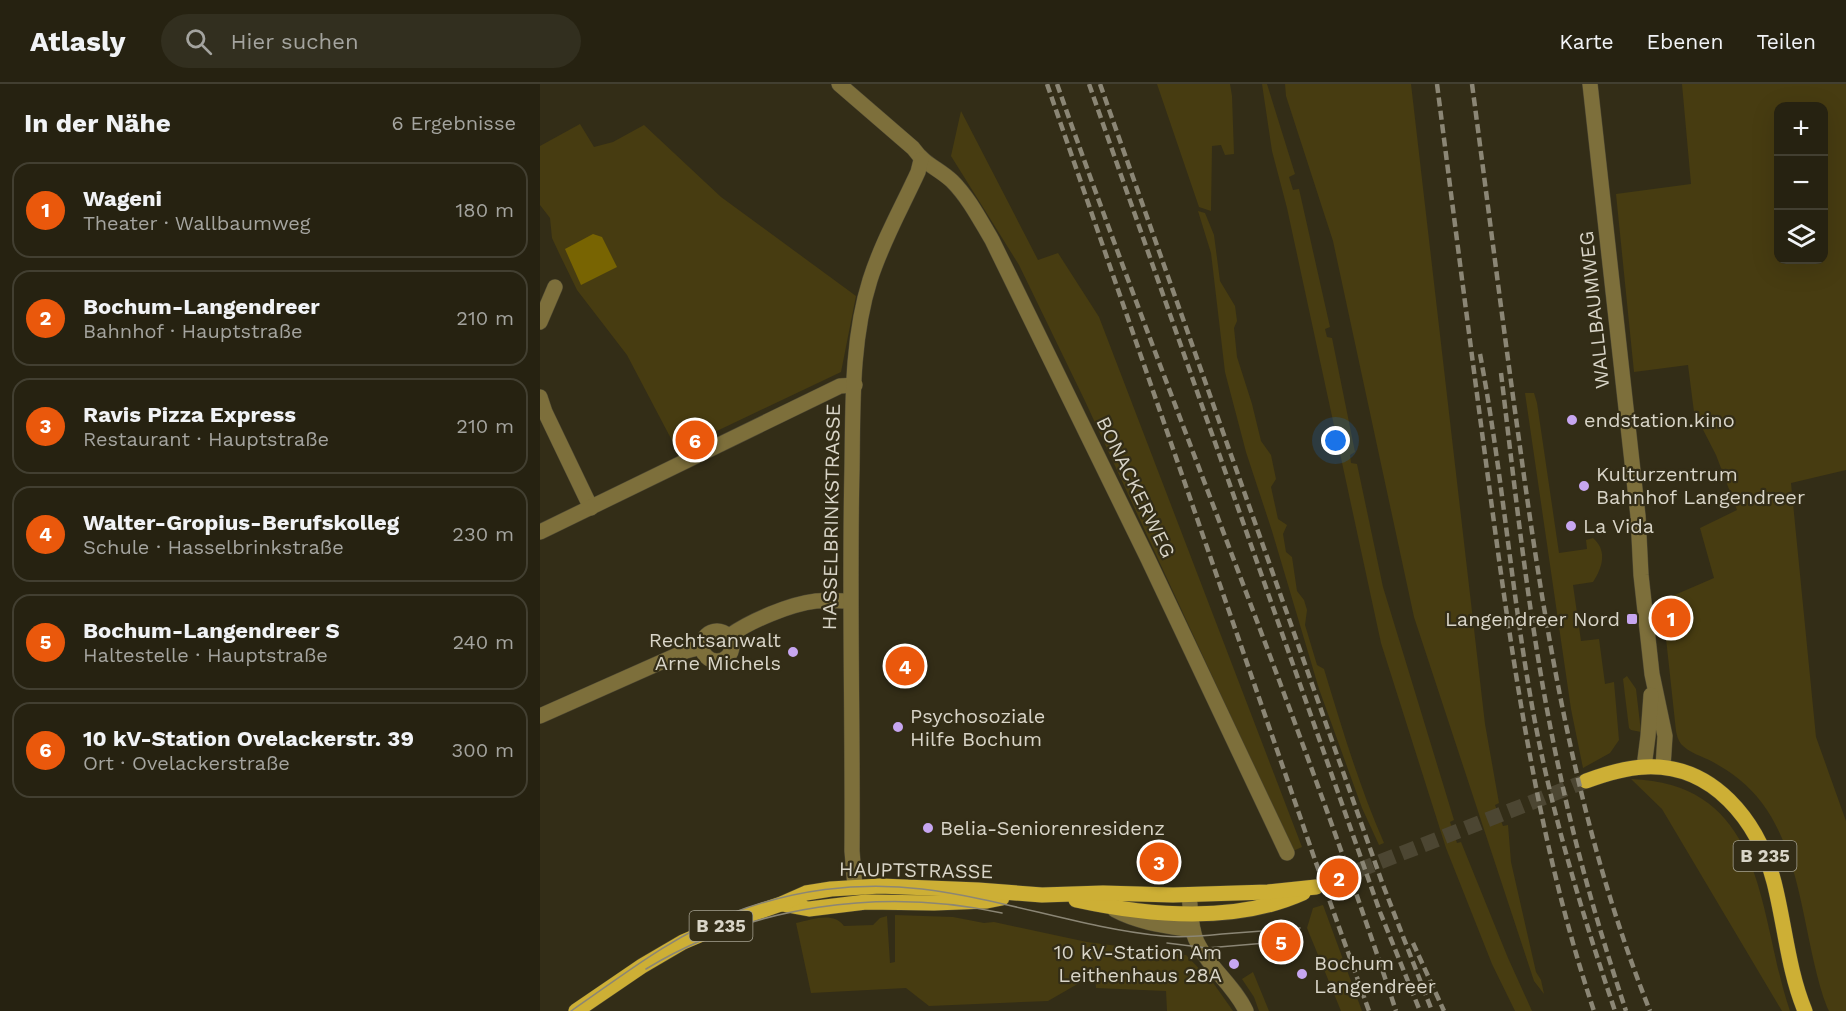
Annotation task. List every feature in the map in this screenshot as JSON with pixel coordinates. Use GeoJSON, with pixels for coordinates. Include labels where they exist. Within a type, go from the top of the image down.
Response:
{"type":"FeatureCollection","features":[{"type":"Feature","properties":{"kind":"main road","name":"B 235"},"geometry":{"type":"LineString","coordinates":[[1586,781],[1626,769],[1663,767],[1683,772],[1703,781],[1726,797],[1747,819],[1756,834],[1774,881],[1786,945],[1805,1011]]}},
{"type":"Feature","properties":{"kind":"main road","name":"HAUPTSTRASSE"},"geometry":{"type":"LineString","coordinates":[[576,1011],[642,966],[683,942],[737,919],[782,904],[806,892],[855,887],[936,888],[1056,896],[1103,893],[1189,895],[1268,892],[1316,887],[1285,901],[1213,914],[1192,923],[1056,896]]}},
{"type":"Feature","properties":{"kind":"main road"},"geometry":{"type":"LineString","coordinates":[[855,887],[856,903]]}},
{"type":"Feature","properties":{"kind":"main road","name":"HAUPTSTRASSE"},"geometry":{"type":"LineString","coordinates":[[782,904],[809,909],[856,903],[987,901],[1017,894]]}},
{"type":"Feature","properties":{"kind":"street","name":"BONACKERWEG"},"geometry":{"type":"LineString","coordinates":[[839,84],[913,148],[921,160],[951,180],[992,240],[1148,559],[1287,853]]}},
{"type":"Feature","properties":{"kind":"street","name":"WALLBAUMWEG"},"geometry":{"type":"LineString","coordinates":[[1590,84],[1637,505],[1641,575],[1652,674],[1665,736],[1663,767]]}},
{"type":"Feature","properties":{"kind":"street","name":"HASSELBRINKSTRASSE"},"geometry":{"type":"LineString","coordinates":[[855,887],[852,851],[849,601],[857,341],[870,279],[918,172],[921,160]]}},
{"type":"Feature","properties":{"kind":"street"},"geometry":{"type":"LineString","coordinates":[[540,322],[555,287]]}},
{"type":"Feature","properties":{"kind":"street"},"geometry":{"type":"LineString","coordinates":[[540,532],[840,386],[855,385]]}},
{"type":"Feature","properties":{"kind":"street"},"geometry":{"type":"LineString","coordinates":[[540,397],[544,412],[591,508]]}},
{"type":"Feature","properties":{"kind":"street"},"geometry":{"type":"LineString","coordinates":[[729,636],[738,629],[795,606],[817,601],[849,601]]}},
{"type":"Feature","properties":{"kind":"street"},"geometry":{"type":"LineString","coordinates":[[721,631],[729,636],[732,650],[724,659],[713,660],[708,657],[702,647],[703,641],[710,632],[721,631]]}},
{"type":"Feature","properties":{"kind":"street"},"geometry":{"type":"LineString","coordinates":[[540,716],[686,651],[702,647]]}},
{"type":"Feature","properties":{"kind":"street","name":"WALLBAUMWEG"},"geometry":{"type":"LineString","coordinates":[[1644,767],[1652,674]]}},
{"type":"Feature","properties":{"kind":"street"},"geometry":{"type":"LineString","coordinates":[[1189,895],[1196,941],[1208,960],[1238,996],[1246,1011]]}},
{"type":"Feature","properties":{"kind":"shaded area"},"geometry":{"type":"Polygon","coordinates":[[[1157,84],[1230,84],[1234,154],[1225,155],[1221,145],[1212,146],[1211,211],[1199,207],[1157,84]]]}},
{"type":"Feature","properties":{"kind":"shaded area"},"geometry":{"type":"Polygon","coordinates":[[[1262,84],[1267,84],[1295,174],[1289,177],[1293,190],[1299,189],[1330,327],[1325,329],[1327,337],[1332,338],[1355,452],[1350,455],[1351,463],[1357,464],[1383,587],[1454,820],[1450,822],[1457,843],[1461,842],[1532,1011],[1515,1011],[1492,964],[1446,848],[1381,643],[1287,208],[1272,151],[1262,84]]]}},
{"type":"Feature","properties":{"kind":"shaded area"},"geometry":{"type":"Polygon","coordinates":[[[1285,84],[1411,84],[1485,724],[1499,803],[1495,805],[1503,826],[1508,825],[1511,862],[1536,972],[1541,980],[1544,994],[1534,981],[1414,617],[1333,241],[1286,96],[1285,84]]]}},
{"type":"Feature","properties":{"kind":"shaded area"},"geometry":{"type":"Polygon","coordinates":[[[1682,84],[1846,84],[1846,470],[1791,483],[1816,737],[1846,821],[1846,1011],[1829,1011],[1827,1007],[1819,982],[1795,875],[1776,825],[1757,796],[1746,785],[1720,766],[1684,747],[1676,731],[1665,629],[1683,627],[1681,602],[1665,604],[1663,600],[1714,578],[1700,528],[1737,510],[1716,455],[1694,412],[1688,365],[1634,372],[1616,194],[1691,184],[1682,84]]]}},
{"type":"Feature","properties":{"kind":"shaded area"},"geometry":{"type":"Polygon","coordinates":[[[961,111],[1038,260],[1058,253],[1099,317],[1302,847],[1293,851],[1085,401],[1019,265],[951,156],[961,111]]]}},
{"type":"Feature","properties":{"kind":"shaded area"},"geometry":{"type":"Polygon","coordinates":[[[580,124],[594,147],[613,142],[644,125],[721,197],[856,296],[841,372],[677,450],[627,355],[577,290],[552,238],[550,218],[540,205],[540,146],[580,124]]]}},
{"type":"Feature","properties":{"kind":"shaded area"},"geometry":{"type":"Polygon","coordinates":[[[1198,211],[1205,213],[1214,235],[1220,281],[1235,306],[1237,321],[1234,328],[1237,357],[1261,441],[1271,455],[1276,479],[1271,487],[1278,519],[1287,525],[1283,534],[1286,552],[1292,557],[1297,591],[1304,600],[1307,610],[1305,625],[1317,665],[1324,669],[1344,735],[1384,843],[1379,845],[1362,808],[1319,689],[1246,452],[1225,372],[1211,253],[1198,211]]]}},
{"type":"Feature","properties":{"kind":"shaded area"},"geometry":{"type":"Polygon","coordinates":[[[593,234],[602,237],[617,267],[581,285],[565,249],[593,234]]]}},
{"type":"Feature","properties":{"kind":"shaded area"},"geometry":{"type":"Polygon","coordinates":[[[1525,393],[1534,393],[1537,403],[1559,553],[1587,549],[1586,540],[1593,538],[1601,548],[1602,554],[1601,565],[1593,582],[1573,585],[1581,641],[1599,639],[1605,684],[1614,682],[1619,740],[1610,753],[1583,768],[1571,709],[1525,393]]]}},
{"type":"Feature","properties":{"kind":"shaded area"},"geometry":{"type":"Polygon","coordinates":[[[1627,676],[1636,689],[1641,732],[1629,728],[1623,679],[1627,676]]]}},
{"type":"Feature","properties":{"kind":"shaded area"},"geometry":{"type":"Polygon","coordinates":[[[1631,779],[1676,786],[1709,804],[1733,829],[1750,860],[1790,1011],[1782,1011],[1662,809],[1631,779]]]}},
{"type":"Feature","properties":{"kind":"shaded area"},"geometry":{"type":"Polygon","coordinates":[[[1323,905],[1362,1011],[1341,1011],[1307,928],[1313,908],[1323,905]]]}},
{"type":"Feature","properties":{"kind":"shaded area"},"geometry":{"type":"Polygon","coordinates":[[[895,915],[953,917],[984,923],[994,922],[1087,942],[1186,955],[1214,984],[1233,1011],[1167,1011],[1166,991],[1096,988],[1095,974],[1048,1001],[929,1006],[906,988],[811,993],[796,923],[828,918],[839,921],[844,926],[873,925],[880,918],[887,916],[890,963],[895,962],[895,915]]]}},
{"type":"Feature","properties":{"kind":"shaded area"},"geometry":{"type":"Polygon","coordinates":[[[1253,972],[1269,1011],[1259,1011],[1254,997],[1242,979],[1253,972]]]}},
{"type":"Feature","properties":{"kind":"tunnel"},"geometry":{"type":"LineString","coordinates":[[1316,887],[1586,781]]}},
{"type":"Feature","properties":{"kind":"tram line"},"geometry":{"type":"LineString","coordinates":[[571,1011],[668,945],[709,923],[777,899],[801,893],[849,887],[922,889],[983,899],[1103,927],[1163,936],[1178,937],[1300,928]]}},
{"type":"Feature","properties":{"kind":"tram line"},"geometry":{"type":"LineString","coordinates":[[646,969],[687,947],[729,930],[773,916],[818,907],[864,902],[911,902],[957,905],[1002,913]]}},
{"type":"Feature","properties":{"kind":"tram line"},"geometry":{"type":"LineString","coordinates":[[1167,943],[1207,948],[1302,940]]}},
{"type":"Feature","properties":{"kind":"railway"},"geometry":{"type":"LineString","coordinates":[[1047,84],[1369,1011]]}},
{"type":"Feature","properties":{"kind":"railway"},"geometry":{"type":"LineString","coordinates":[[1057,84],[1141,316],[1315,778],[1396,1011]]}},
{"type":"Feature","properties":{"kind":"railway"},"geometry":{"type":"LineString","coordinates":[[1089,84],[1380,912],[1420,1011]]}},
{"type":"Feature","properties":{"kind":"railway"},"geometry":{"type":"LineString","coordinates":[[1100,84],[1383,885],[1432,1011]]}},
{"type":"Feature","properties":{"kind":"railway"},"geometry":{"type":"LineString","coordinates":[[1437,84],[1495,530],[1522,713],[1560,893],[1594,1011]]}},
{"type":"Feature","properties":{"kind":"railway"},"geometry":{"type":"LineString","coordinates":[[1472,84],[1530,519],[1554,662],[1584,804],[1603,874],[1650,1011]]}},
{"type":"Feature","properties":{"kind":"railway"},"geometry":{"type":"LineString","coordinates":[[1480,354],[1535,722],[1570,868],[1615,1011]]}},
{"type":"Feature","properties":{"kind":"railway"},"geometry":{"type":"LineString","coordinates":[[1501,373],[1526,574],[1550,724],[1581,864],[1626,1011]]}},
{"type":"Feature","properties":{"kind":"railway"},"geometry":{"type":"LineString","coordinates":[[1413,943],[1444,1011]]}},
{"type":"Feature","properties":{"kind":"place","name":"endstation.kino"},"geometry":{"type":"Point","coordinates":[1572,420]}},
{"type":"Feature","properties":{"kind":"place","name":"10 kV-Station Ovelackerstr. 39"},"geometry":{"type":"Point","coordinates":[695,440]}},
{"type":"Feature","properties":{"kind":"place","name":"Kulturzentrum Bahnhof Langendreer"},"geometry":{"type":"Point","coordinates":[1584,486]}},
{"type":"Feature","properties":{"kind":"place","name":"La Vida"},"geometry":{"type":"Point","coordinates":[1571,526]}},
{"type":"Feature","properties":{"kind":"place","name":"Wageni"},"geometry":{"type":"Point","coordinates":[1671,618]}},
{"type":"Feature","properties":{"kind":"place","name":"Langendreer Nord"},"geometry":{"type":"Point","coordinates":[1632,619]}},
{"type":"Feature","properties":{"kind":"place","name":"Rechtsanwalt Arne Michels"},"geometry":{"type":"Point","coordinates":[793,652]}},
{"type":"Feature","properties":{"kind":"place","name":"Walter-Gropius-Berufskolleg"},"geometry":{"type":"Point","coordinates":[905,666]}},
{"type":"Feature","properties":{"kind":"place","name":"Psychosoziale Hilfe Bochum"},"geometry":{"type":"Point","coordinates":[898,727]}},
{"type":"Feature","properties":{"kind":"place","name":"Belia-Seniorenresidenz"},"geometry":{"type":"Point","coordinates":[928,828]}},
{"type":"Feature","properties":{"kind":"place","name":"Ravis Pizza Express"},"geometry":{"type":"Point","coordinates":[1159,862]}},
{"type":"Feature","properties":{"kind":"place","name":"Bochum-Langendreer"},"geometry":{"type":"Point","coordinates":[1339,878]}},
{"type":"Feature","properties":{"kind":"place","name":"Bochum-Langendreer S"},"geometry":{"type":"Point","coordinates":[1281,942]}},
{"type":"Feature","properties":{"kind":"place","name":"10 kV-Station Am Leithenhaus 28A"},"geometry":{"type":"Point","coordinates":[1234,964]}},
{"type":"Feature","properties":{"kind":"place","name":"Bochum Langendreer"},"geometry":{"type":"Point","coordinates":[1302,974]}}]}
